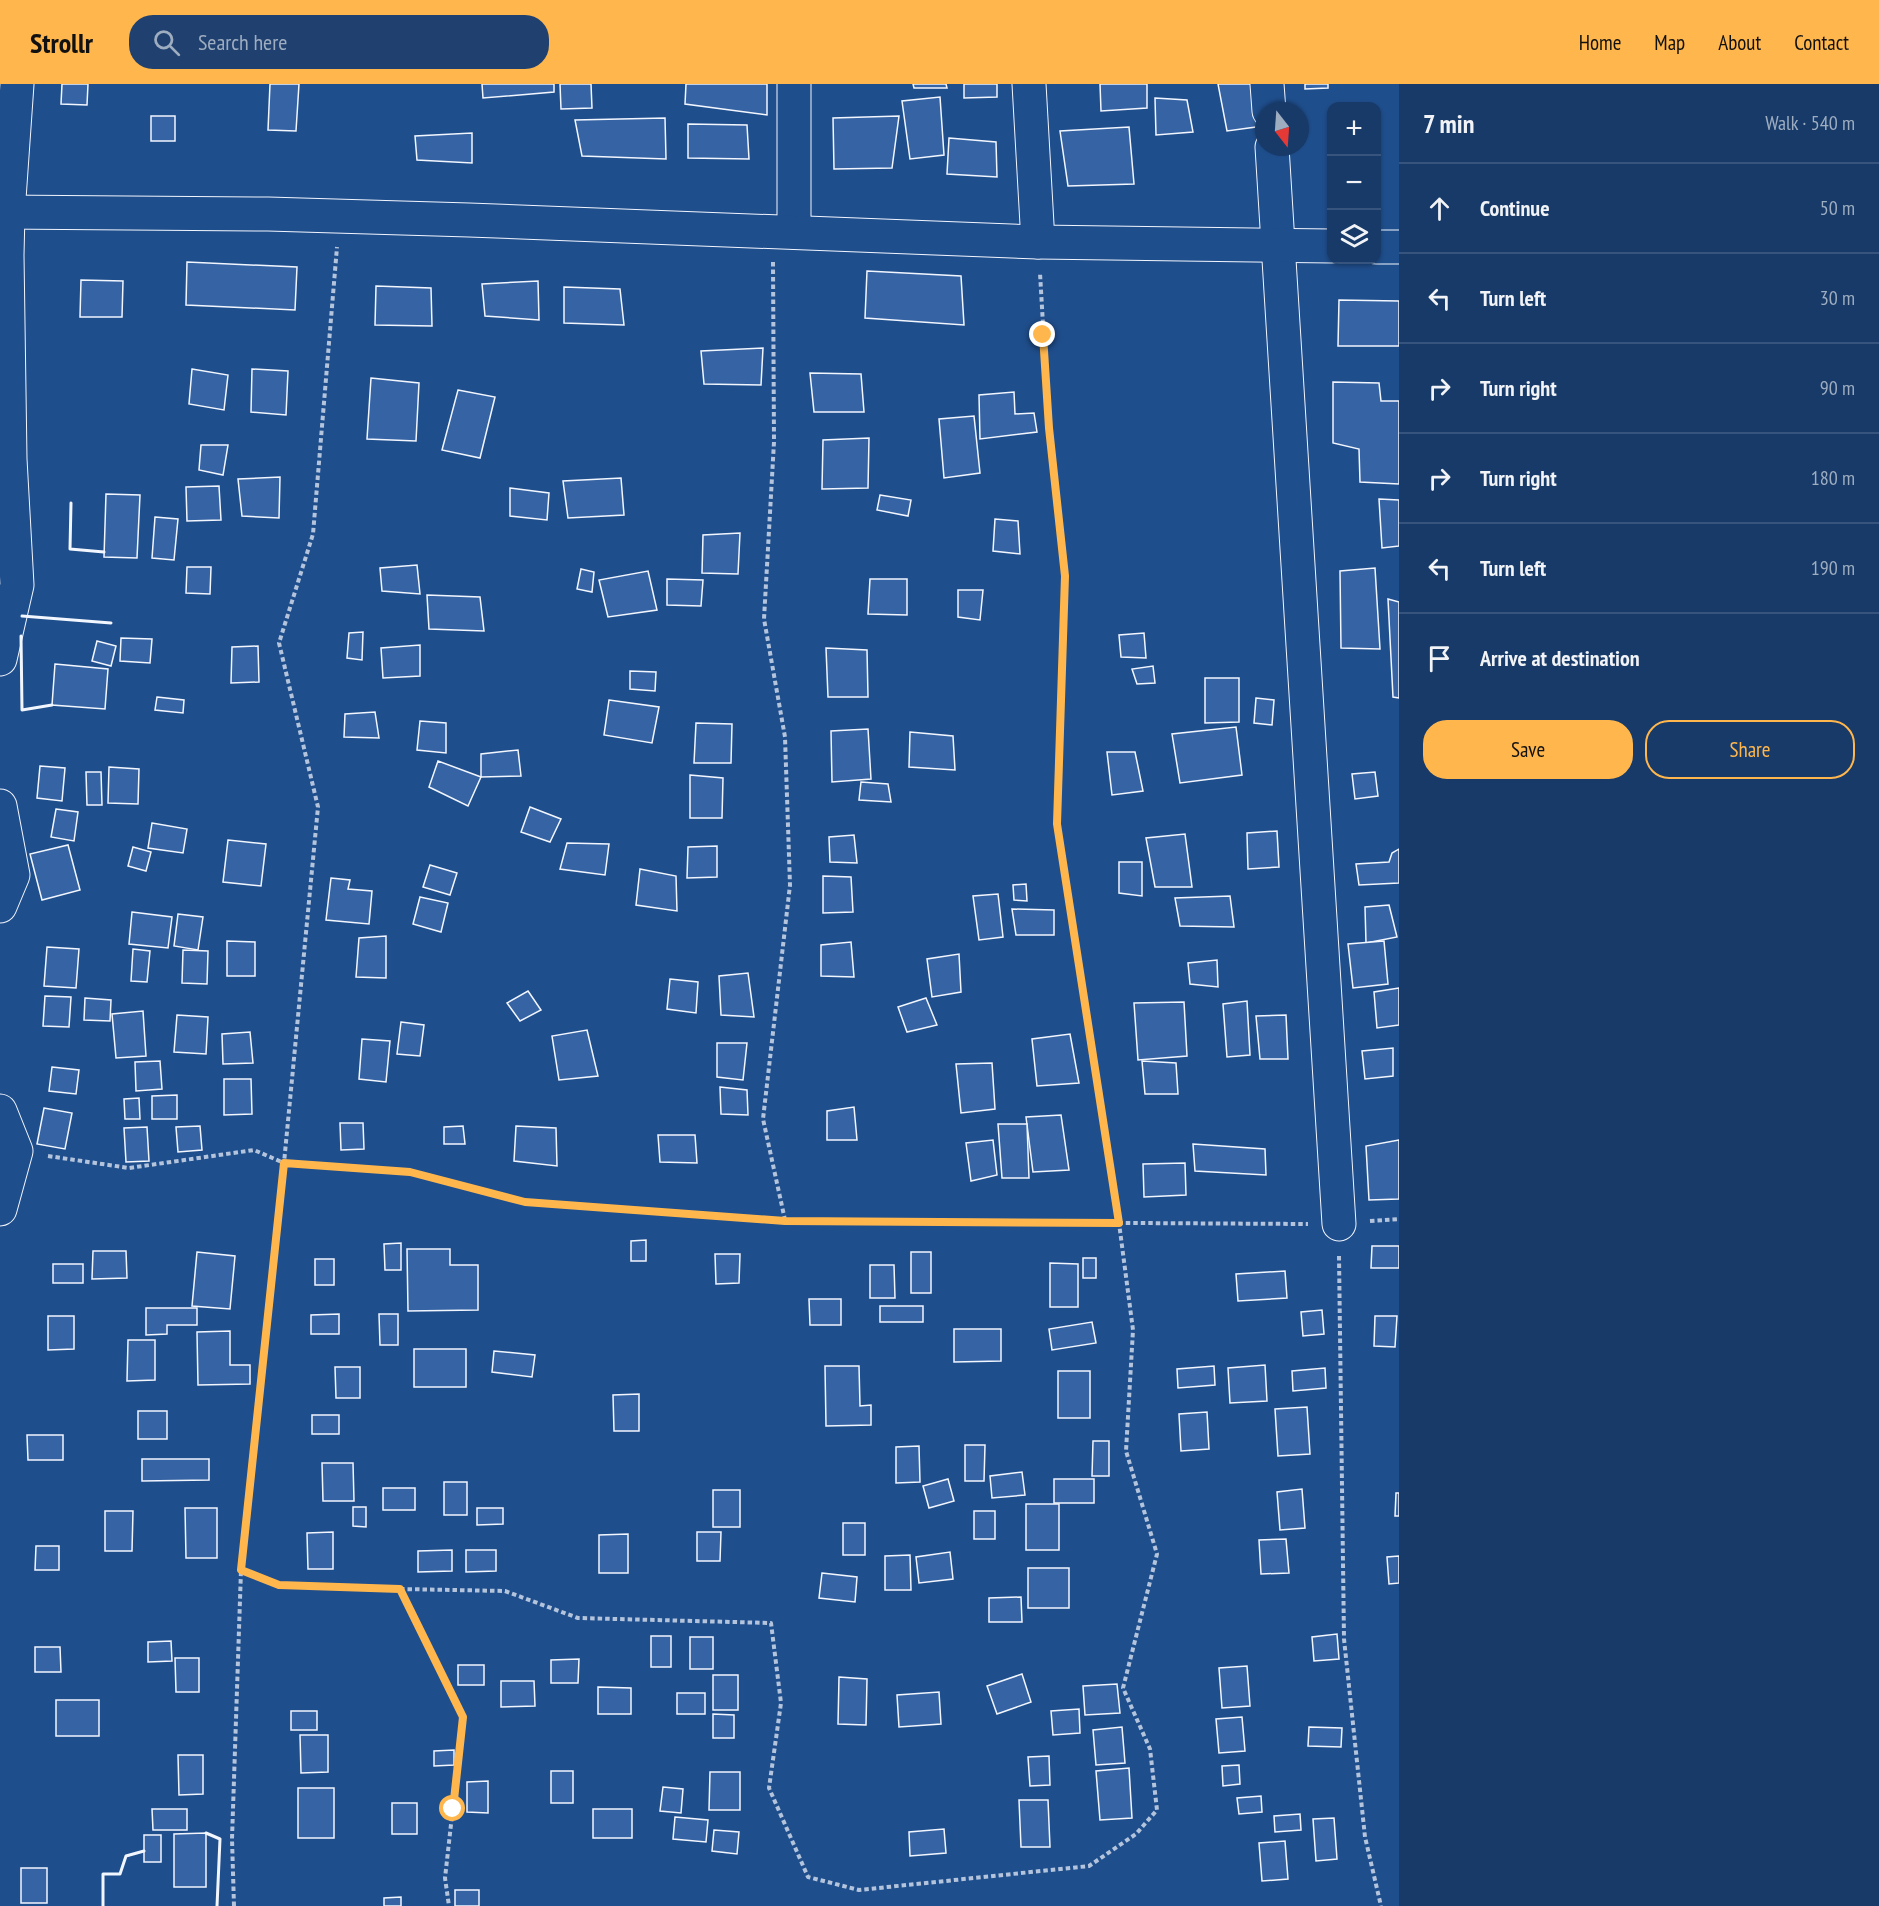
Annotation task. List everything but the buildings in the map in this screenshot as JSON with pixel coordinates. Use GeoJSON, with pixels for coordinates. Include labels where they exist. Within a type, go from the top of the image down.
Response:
{"type":"FeatureCollection","features":[{"type":"Feature","properties":{"kind":"street"},"geometry":{"type":"LineString","coordinates":[[0,659],[17,585],[10,459],[7,255],[4,212],[17,84]]}},
{"type":"Feature","properties":{"kind":"street"},"geometry":{"type":"LineString","coordinates":[[783,232],[794,84]]}},
{"type":"Feature","properties":{"kind":"street"},"geometry":{"type":"LineString","coordinates":[[1029,84],[1038,242]]}},
{"type":"Feature","properties":{"kind":"street"},"geometry":{"type":"LineString","coordinates":[[1268,84],[1269,102]]}},
{"type":"Feature","properties":{"kind":"street"},"geometry":{"type":"LineString","coordinates":[[1273,156],[1339,1224]]}},
{"type":"Feature","properties":{"kind":"street"},"geometry":{"type":"LineString","coordinates":[[4,212],[339,216],[1038,242],[1327,246]]}},
{"type":"Feature","properties":{"kind":"street"},"geometry":{"type":"LineString","coordinates":[[1381,247],[1399,247]]}},
{"type":"Feature","properties":{"kind":"street"},"geometry":{"type":"LineString","coordinates":[[0,806],[13,874],[0,906]]}},
{"type":"Feature","properties":{"kind":"street"},"geometry":{"type":"LineString","coordinates":[[0,1111],[16,1151],[0,1209]]}},
{"type":"Feature","properties":{"kind":"path"},"geometry":{"type":"LineString","coordinates":[[234,1906],[232,1839],[241,1570],[284,1163],[318,807],[279,643],[313,534],[339,216]]}},
{"type":"Feature","properties":{"kind":"path"},"geometry":{"type":"LineString","coordinates":[[783,232],[764,619],[785,736],[790,885],[763,1119],[785,1221]]}},
{"type":"Feature","properties":{"kind":"path"},"geometry":{"type":"LineString","coordinates":[[241,1570],[279,1585],[506,1591],[578,1618],[771,1623],[781,1703],[769,1788],[808,1877],[859,1890],[1089,1866],[1136,1834],[1157,1810],[1150,1749],[1123,1688],[1157,1554],[1126,1450],[1133,1330],[1119,1223],[1057,824],[1065,576],[1049,428],[1038,242]]}},
{"type":"Feature","properties":{"kind":"path"},"geometry":{"type":"LineString","coordinates":[[16,1151],[129,1168],[254,1150],[284,1163],[410,1172],[525,1202],[785,1221],[1339,1224],[1399,1218]]}},
{"type":"Feature","properties":{"kind":"path"},"geometry":{"type":"LineString","coordinates":[[1339,1224],[1344,1639],[1365,1837],[1381,1906]]}},
{"type":"Feature","properties":{"kind":"path"},"geometry":{"type":"LineString","coordinates":[[400,1589],[463,1717],[445,1878],[449,1906]]}},
{"type":"Feature","properties":{"kind":"wall"},"geometry":{"type":"LineString","coordinates":[[71,503],[70,549],[104,552]]}},
{"type":"Feature","properties":{"kind":"wall"},"geometry":{"type":"LineString","coordinates":[[22,616],[111,623]]}},
{"type":"Feature","properties":{"kind":"wall"},"geometry":{"type":"LineString","coordinates":[[21,636],[22,710],[52,705]]}},
{"type":"Feature","properties":{"kind":"wall"},"geometry":{"type":"LineString","coordinates":[[206,1833],[220,1839],[217,1906]]}},
{"type":"Feature","properties":{"kind":"wall"},"geometry":{"type":"LineString","coordinates":[[103,1906],[103,1874],[120,1874],[126,1856],[144,1851]]}},
{"type":"Feature","properties":{"kind":"route"},"geometry":{"type":"LineString","coordinates":[[453,1809],[463,1717],[400,1589],[279,1585],[241,1570],[284,1163],[410,1172],[525,1202],[785,1221],[1119,1223],[1057,824],[1065,576],[1049,428],[1043,335]]}}]}
